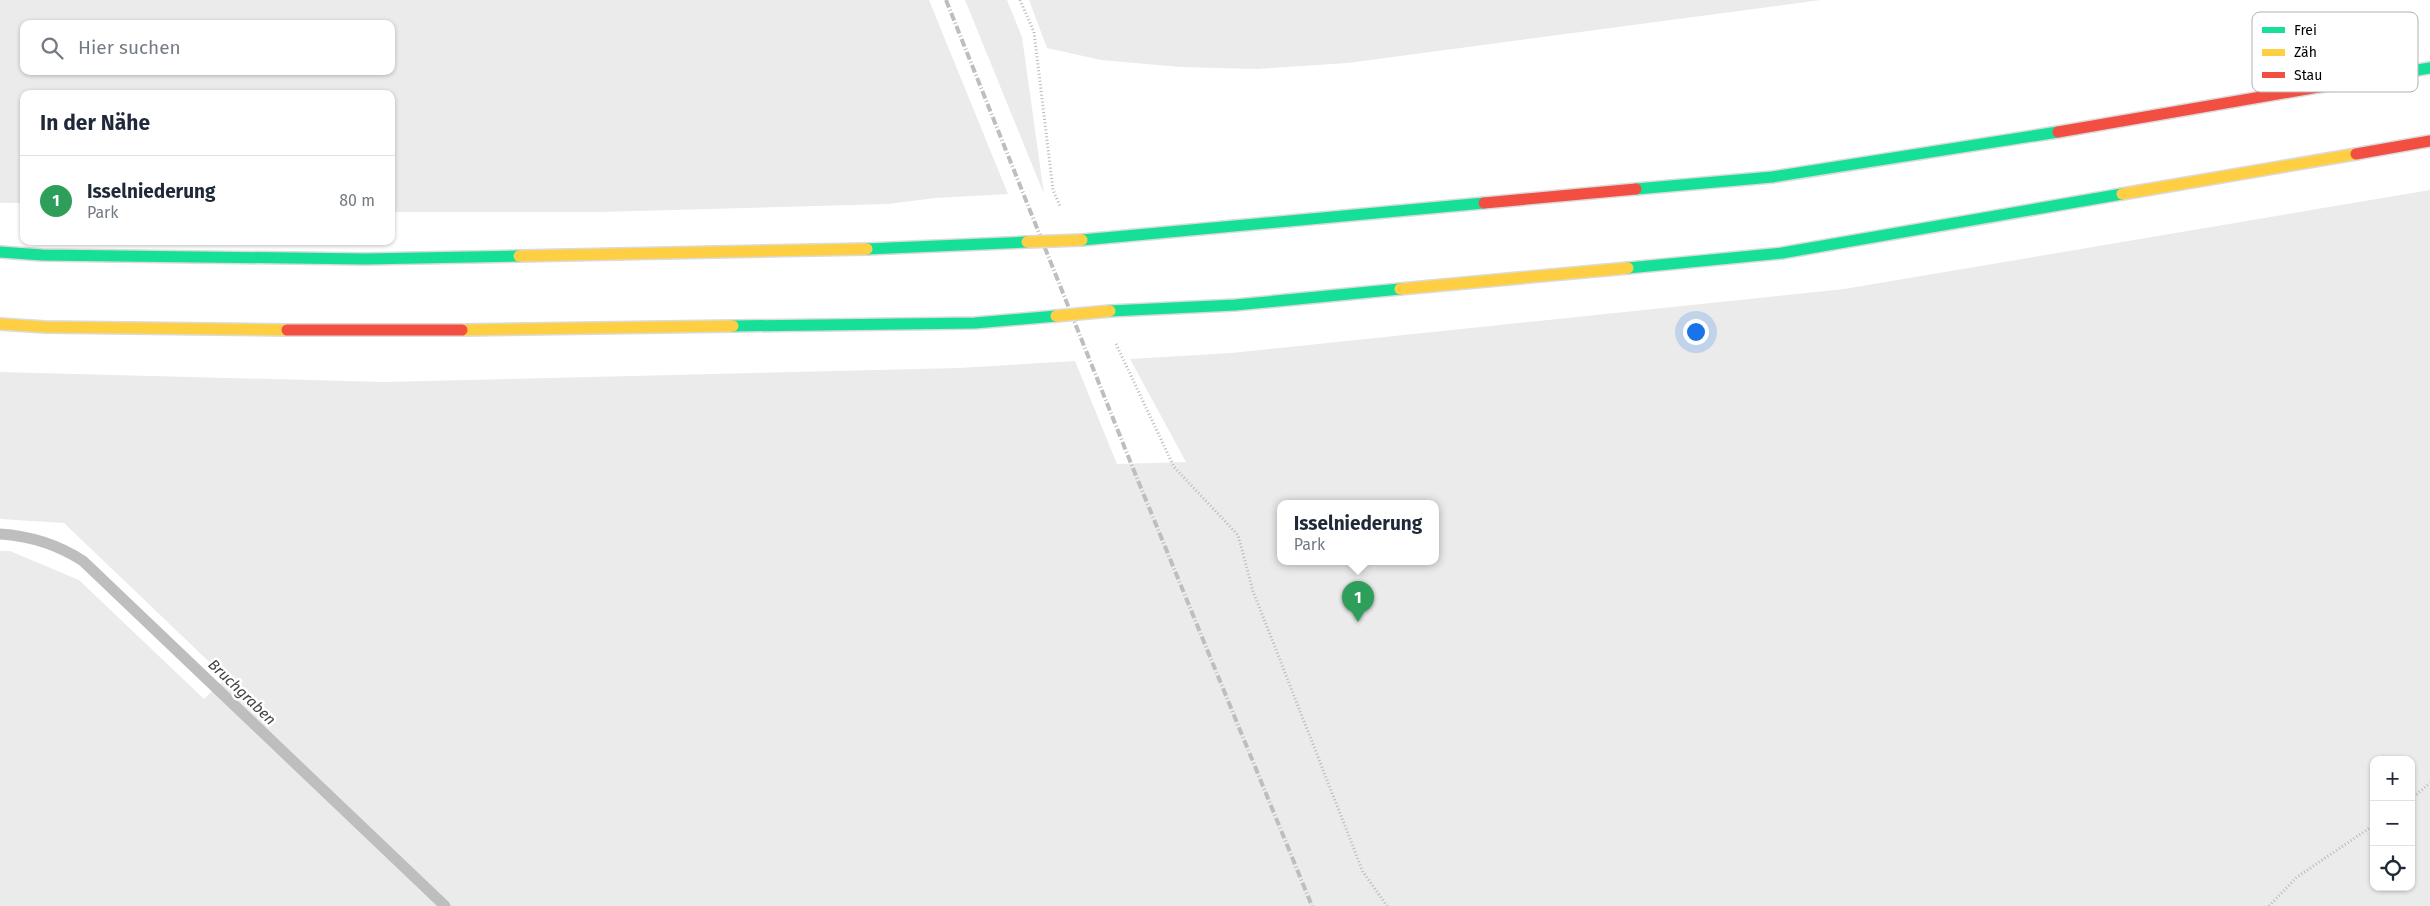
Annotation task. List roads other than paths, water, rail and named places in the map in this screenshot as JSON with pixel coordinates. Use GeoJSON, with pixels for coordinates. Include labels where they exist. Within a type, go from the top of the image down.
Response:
{"type":"FeatureCollection","features":[{"type":"Feature","properties":{"kind":"highway"},"geometry":{"type":"LineString","coordinates":[[0,252],[42,255],[366,259],[944,247],[1082,240],[1772,176],[2135,120],[2295,92]]}},
{"type":"Feature","properties":{"kind":"highway"},"geometry":{"type":"LineString","coordinates":[[0,324],[45,327],[379,331],[974,323],[1110,311],[1235,305],[1782,253],[2430,141]]}},
{"type":"Feature","properties":{"kind":"waterway","name":"Bruchgraben"},"geometry":{"type":"LineString","coordinates":[[0,534],[43,542],[83,561],[445,906]]}},
{"type":"Feature","properties":{"kind":"railway"},"geometry":{"type":"LineString","coordinates":[[946,0],[1130,461],[1312,906]]}},
{"type":"Feature","properties":{"kind":"place","name":"Isselniederung"},"geometry":{"type":"Point","coordinates":[1358,622]}}]}
